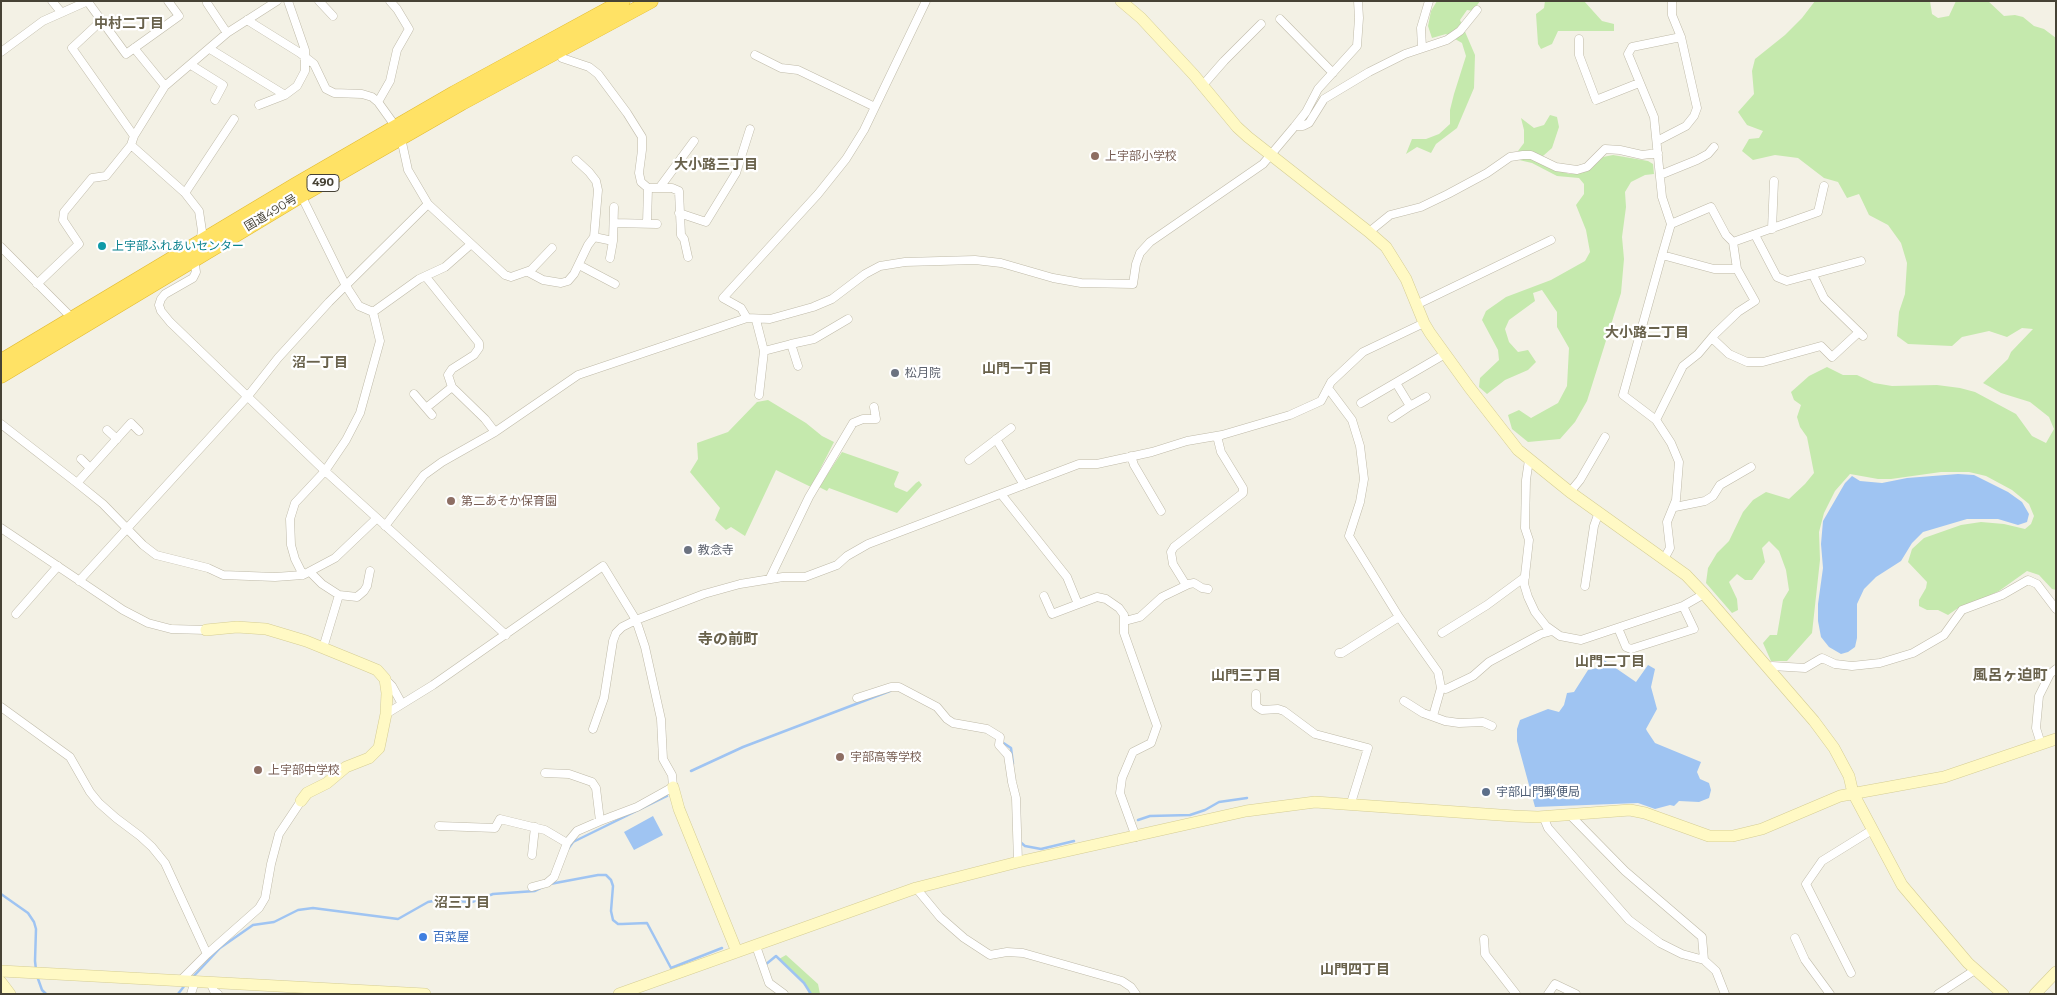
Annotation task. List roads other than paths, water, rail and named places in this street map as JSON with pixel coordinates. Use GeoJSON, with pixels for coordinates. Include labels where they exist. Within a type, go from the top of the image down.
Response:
{"type":"FeatureCollection","features":[{"type":"Feature","properties":{"kind":"highway","name":"国道490号"},"geometry":{"type":"LineString","coordinates":[[1,376],[76,323],[201,241],[298,190],[555,45],[623,1]]}},
{"type":"Feature","properties":{"kind":"highway","name":"国道490号"},"geometry":{"type":"LineString","coordinates":[[555,45],[651,1]]}},
{"type":"Feature","properties":{"kind":"highway","name":"国道490号"},"geometry":{"type":"LineString","coordinates":[[1,361],[192,260],[298,190]]}},
{"type":"Feature","properties":{"kind":"street"},"geometry":{"type":"LineString","coordinates":[[52,1],[61,12]]}},
{"type":"Feature","properties":{"kind":"street"},"geometry":{"type":"LineString","coordinates":[[1,52],[43,21],[88,2],[126,54],[179,16],[168,1]]}},
{"type":"Feature","properties":{"kind":"street"},"geometry":{"type":"LineString","coordinates":[[207,1],[207,4],[228,33]]}},
{"type":"Feature","properties":{"kind":"street"},"geometry":{"type":"LineString","coordinates":[[38,284],[78,244],[63,220],[64,212],[92,178],[106,176],[131,145],[134,136],[165,86],[228,33],[277,1]]}},
{"type":"Feature","properties":{"kind":"street"},"geometry":{"type":"LineString","coordinates":[[319,1],[332,16]]}},
{"type":"Feature","properties":{"kind":"street"},"geometry":{"type":"LineString","coordinates":[[378,102],[390,81],[397,50],[409,29],[390,1]]}},
{"type":"Feature","properties":{"kind":"street"},"geometry":{"type":"LineString","coordinates":[[747,318],[741,308],[722,298],[846,159],[875,107],[926,1]]}},
{"type":"Feature","properties":{"kind":"street"},"geometry":{"type":"LineString","coordinates":[[1121,1],[1147,24],[1203,86],[1237,128],[1386,247],[1397,262],[1424,323],[1505,435],[1529,460],[1570,492],[1686,575],[1704,594],[1814,721],[1834,748],[1849,776],[1853,793],[1902,885],[1975,970],[2003,994]]}},
{"type":"Feature","properties":{"kind":"street"},"geometry":{"type":"LineString","coordinates":[[385,526],[424,475],[442,462],[495,432],[578,376],[747,318],[756,320],[770,319],[813,307],[832,299],[865,274],[880,266],[905,262],[975,260],[1001,263],[1053,278],[1081,283],[1133,284],[1140,253],[1150,242],[1263,164],[1295,126],[1306,112],[1318,89],[1357,46],[1360,18],[1358,1]]}},
{"type":"Feature","properties":{"kind":"street"},"geometry":{"type":"LineString","coordinates":[[1422,48],[1421,28],[1430,1]]}},
{"type":"Feature","properties":{"kind":"street"},"geometry":{"type":"LineString","coordinates":[[1657,141],[1686,126],[1694,116],[1697,108],[1681,37],[1672,15],[1672,1]]}},
{"type":"Feature","properties":{"kind":"street"},"geometry":{"type":"LineString","coordinates":[[259,105],[285,95],[297,86],[305,71],[306,59],[292,3]]}},
{"type":"Feature","properties":{"kind":"street"},"geometry":{"type":"LineString","coordinates":[[1295,126],[1303,126],[1308,123],[1324,99],[1331,94],[1387,62],[1447,40],[1460,31],[1477,10]]}},
{"type":"Feature","properties":{"kind":"street"},"geometry":{"type":"LineString","coordinates":[[1280,19],[1333,73]]}},
{"type":"Feature","properties":{"kind":"street"},"geometry":{"type":"LineString","coordinates":[[247,20],[314,64],[326,88],[334,93],[362,94],[372,97],[378,102],[398,132],[408,170],[428,204],[470,245],[472,244],[508,277],[517,276],[535,268],[552,248]]}},
{"type":"Feature","properties":{"kind":"street"},"geometry":{"type":"LineString","coordinates":[[101,21],[72,48],[134,136]]}},
{"type":"Feature","properties":{"kind":"street"},"geometry":{"type":"LineString","coordinates":[[1203,86],[1224,61],[1261,24]]}},
{"type":"Feature","properties":{"kind":"street"},"geometry":{"type":"LineString","coordinates":[[1664,559],[1670,548],[1667,522],[1675,506],[1679,462],[1671,443],[1656,420],[1622,395],[1671,224],[1662,197],[1657,141],[1649,101],[1639,83],[1628,54],[1632,47],[1681,37]]}},
{"type":"Feature","properties":{"kind":"street"},"geometry":{"type":"LineString","coordinates":[[1579,39],[1579,56],[1596,100],[1639,83]]}},
{"type":"Feature","properties":{"kind":"street"},"geometry":{"type":"LineString","coordinates":[[555,45],[562,58],[589,67],[598,74],[627,113],[642,137],[639,173],[641,182],[648,188],[672,188],[679,191],[681,235],[684,239],[688,257]]}},
{"type":"Feature","properties":{"kind":"street"},"geometry":{"type":"LineString","coordinates":[[134,48],[165,86]]}},
{"type":"Feature","properties":{"kind":"street"},"geometry":{"type":"LineString","coordinates":[[210,48],[285,95]]}},
{"type":"Feature","properties":{"kind":"street"},"geometry":{"type":"LineString","coordinates":[[754,54],[781,68],[798,70],[875,107]]}},
{"type":"Feature","properties":{"kind":"street"},"geometry":{"type":"LineString","coordinates":[[191,65],[222,85],[215,100]]}},
{"type":"Feature","properties":{"kind":"street"},"geometry":{"type":"LineString","coordinates":[[185,193],[234,119]]}},
{"type":"Feature","properties":{"kind":"street"},"geometry":{"type":"LineString","coordinates":[[679,213],[706,222],[736,173],[750,129]]}},
{"type":"Feature","properties":{"kind":"street"},"geometry":{"type":"LineString","coordinates":[[660,187],[694,141]]}},
{"type":"Feature","properties":{"kind":"street"},"geometry":{"type":"LineString","coordinates":[[131,145],[185,193],[200,211],[201,241],[192,260],[196,272],[195,275],[165,294],[159,305],[161,311],[170,322],[325,470],[506,635]]}},
{"type":"Feature","properties":{"kind":"street"},"geometry":{"type":"LineString","coordinates":[[1660,175],[1697,160],[1708,154],[1714,147]]}},
{"type":"Feature","properties":{"kind":"street"},"geometry":{"type":"LineString","coordinates":[[1369,232],[1390,215],[1421,207],[1448,194],[1487,173],[1510,157],[1530,156],[1556,167],[1577,170],[1587,167],[1605,150],[1620,150],[1642,155],[1658,153]]}},
{"type":"Feature","properties":{"kind":"street"},"geometry":{"type":"LineString","coordinates":[[528,272],[543,280],[561,282],[570,279],[594,237],[598,190],[596,181],[576,160]]}},
{"type":"Feature","properties":{"kind":"street"},"geometry":{"type":"LineString","coordinates":[[1772,229],[1774,181]]}},
{"type":"Feature","properties":{"kind":"street"},"geometry":{"type":"LineString","coordinates":[[1733,242],[1818,212],[1824,186]]}},
{"type":"Feature","properties":{"kind":"street"},"geometry":{"type":"LineString","coordinates":[[647,223],[648,188]]}},
{"type":"Feature","properties":{"kind":"street"},"geometry":{"type":"LineString","coordinates":[[298,190],[346,286],[359,306],[373,312]]}},
{"type":"Feature","properties":{"kind":"street"},"geometry":{"type":"LineString","coordinates":[[79,581],[248,396],[278,358],[346,286],[428,204]]}},
{"type":"Feature","properties":{"kind":"street"},"geometry":{"type":"LineString","coordinates":[[610,258],[613,241],[614,207]]}},
{"type":"Feature","properties":{"kind":"street"},"geometry":{"type":"LineString","coordinates":[[1656,420],[1683,366],[1698,354],[1738,312],[1755,301],[1737,269],[1733,242],[1726,235],[1711,207],[1671,224]]}},
{"type":"Feature","properties":{"kind":"street"},"geometry":{"type":"LineString","coordinates":[[614,223],[657,224]]}},
{"type":"Feature","properties":{"kind":"street"},"geometry":{"type":"LineString","coordinates":[[1755,235],[1777,277],[1787,281],[1861,261]]}},
{"type":"Feature","properties":{"kind":"street"},"geometry":{"type":"LineString","coordinates":[[594,237],[613,241]]}},
{"type":"Feature","properties":{"kind":"street"},"geometry":{"type":"LineString","coordinates":[[1416,305],[1551,240]]}},
{"type":"Feature","properties":{"kind":"street"},"geometry":{"type":"LineString","coordinates":[[373,312],[419,279],[445,267],[470,245]]}},
{"type":"Feature","properties":{"kind":"street"},"geometry":{"type":"LineString","coordinates":[[1,248],[76,323]]}},
{"type":"Feature","properties":{"kind":"street"},"geometry":{"type":"LineString","coordinates":[[1662,255],[1714,269],[1737,269]]}},
{"type":"Feature","properties":{"kind":"street"},"geometry":{"type":"LineString","coordinates":[[579,265],[615,284]]}},
{"type":"Feature","properties":{"kind":"street"},"geometry":{"type":"LineString","coordinates":[[1712,338],[1729,354],[1747,362],[1763,362],[1821,346],[1832,357],[1861,334],[1824,298],[1813,275]]}},
{"type":"Feature","properties":{"kind":"street"},"geometry":{"type":"LineString","coordinates":[[426,277],[479,343],[479,348],[474,355],[452,369],[448,375],[452,387],[485,419],[495,432]]}},
{"type":"Feature","properties":{"kind":"street"},"geometry":{"type":"LineString","coordinates":[[370,572],[367,586],[361,595],[357,597],[339,595],[322,584],[307,573],[295,559],[291,545],[290,519],[295,503],[325,470],[346,440],[360,413],[380,340],[373,312]]}},
{"type":"Feature","properties":{"kind":"street"},"geometry":{"type":"LineString","coordinates":[[764,351],[814,339],[848,319]]}},
{"type":"Feature","properties":{"kind":"street"},"geometry":{"type":"LineString","coordinates":[[756,320],[764,351],[759,395]]}},
{"type":"Feature","properties":{"kind":"street"},"geometry":{"type":"LineString","coordinates":[[593,729],[604,698],[616,633],[622,627],[636,620],[704,594],[740,584],[770,578],[805,577],[837,564],[868,544],[1079,464],[1097,464],[1152,452],[1290,415],[1321,401],[1338,374],[1363,352],[1424,323]]}},
{"type":"Feature","properties":{"kind":"street"},"geometry":{"type":"LineString","coordinates":[[791,344],[798,366]]}},
{"type":"Feature","properties":{"kind":"street"},"geometry":{"type":"LineString","coordinates":[[1361,403],[1445,354]]}},
{"type":"Feature","properties":{"kind":"street"},"geometry":{"type":"LineString","coordinates":[[1396,383],[1410,406]]}},
{"type":"Feature","properties":{"kind":"street"},"geometry":{"type":"LineString","coordinates":[[426,408],[452,387]]}},
{"type":"Feature","properties":{"kind":"street"},"geometry":{"type":"LineString","coordinates":[[1328,388],[1352,420],[1360,446],[1364,479],[1360,502],[1349,536],[1398,617],[1438,672],[1441,688],[1433,716]]}},
{"type":"Feature","properties":{"kind":"street"},"geometry":{"type":"LineString","coordinates":[[414,394],[432,415]]}},
{"type":"Feature","properties":{"kind":"street"},"geometry":{"type":"LineString","coordinates":[[1392,418],[1426,397]]}},
{"type":"Feature","properties":{"kind":"street"},"geometry":{"type":"LineString","coordinates":[[770,578],[809,497],[853,423],[863,419],[876,419],[874,407]]}},
{"type":"Feature","properties":{"kind":"street"},"geometry":{"type":"LineString","coordinates":[[77,483],[131,423],[139,430]]}},
{"type":"Feature","properties":{"kind":"street"},"geometry":{"type":"LineString","coordinates":[[1,424],[77,483],[128,528],[142,545],[156,555],[208,568],[223,575],[275,578],[307,573],[335,558],[377,518]]}},
{"type":"Feature","properties":{"kind":"street"},"geometry":{"type":"LineString","coordinates":[[970,460],[1011,428]]}},
{"type":"Feature","properties":{"kind":"street"},"geometry":{"type":"LineString","coordinates":[[107,430],[117,439]]}},
{"type":"Feature","properties":{"kind":"street"},"geometry":{"type":"LineString","coordinates":[[1186,585],[1173,564],[1171,552],[1174,547],[1243,494],[1243,488],[1221,452],[1216,436]]}},
{"type":"Feature","properties":{"kind":"street"},"geometry":{"type":"LineString","coordinates":[[1570,492],[1580,480],[1605,437]]}},
{"type":"Feature","properties":{"kind":"street"},"geometry":{"type":"LineString","coordinates":[[996,439],[1024,485]]}},
{"type":"Feature","properties":{"kind":"street"},"geometry":{"type":"LineString","coordinates":[[1131,456],[1134,465],[1161,511]]}},
{"type":"Feature","properties":{"kind":"street"},"geometry":{"type":"LineString","coordinates":[[81,460],[90,468]]}},
{"type":"Feature","properties":{"kind":"street"},"geometry":{"type":"LineString","coordinates":[[1529,460],[1526,480],[1525,528],[1529,540],[1524,584],[1535,612],[1552,631],[1560,636],[1581,640],[1683,606],[1704,594]]}},
{"type":"Feature","properties":{"kind":"street"},"geometry":{"type":"LineString","coordinates":[[1675,506],[1705,501],[1713,496],[1720,485],[1752,467]]}},
{"type":"Feature","properties":{"kind":"street"},"geometry":{"type":"LineString","coordinates":[[1001,494],[1067,577],[1078,604]]}},
{"type":"Feature","properties":{"kind":"street"},"geometry":{"type":"LineString","coordinates":[[1585,586],[1594,526],[1599,512]]}},
{"type":"Feature","properties":{"kind":"street"},"geometry":{"type":"LineString","coordinates":[[1,528],[123,610],[148,623],[170,629],[266,628],[323,648],[382,674],[392,686],[402,704]]}},
{"type":"Feature","properties":{"kind":"street"},"geometry":{"type":"LineString","coordinates":[[16,614],[58,566]]}},
{"type":"Feature","properties":{"kind":"street"},"geometry":{"type":"LineString","coordinates":[[386,714],[433,685],[603,566],[636,620],[651,670],[661,719],[664,759],[672,775],[679,809],[736,952]]}},
{"type":"Feature","properties":{"kind":"street"},"geometry":{"type":"LineString","coordinates":[[1442,633],[1487,605],[1525,576]]}},
{"type":"Feature","properties":{"kind":"street"},"geometry":{"type":"LineString","coordinates":[[1768,668],[1772,666],[1805,668],[1822,658],[1835,664],[1852,666],[1880,663],[1913,653],[1944,635],[1962,610],[2002,595],[2028,580],[2037,584],[2056,610]]}},
{"type":"Feature","properties":{"kind":"street"},"geometry":{"type":"LineString","coordinates":[[1125,621],[1140,617],[1162,597],[1186,585],[1194,582],[1202,588],[1208,589]]}},
{"type":"Feature","properties":{"kind":"street"},"geometry":{"type":"LineString","coordinates":[[323,648],[339,595]]}},
{"type":"Feature","properties":{"kind":"street"},"geometry":{"type":"LineString","coordinates":[[1044,596],[1052,614],[1097,597],[1106,599],[1119,608],[1125,621],[1124,633],[1157,726],[1151,743],[1133,752],[1122,778],[1120,793],[1136,837]]}},
{"type":"Feature","properties":{"kind":"street"},"geometry":{"type":"LineString","coordinates":[[1618,628],[1626,646],[1631,649],[1694,630],[1683,606]]}},
{"type":"Feature","properties":{"kind":"street"},"geometry":{"type":"LineString","coordinates":[[1339,653],[1342,653],[1398,617]]}},
{"type":"Feature","properties":{"kind":"street"},"geometry":{"type":"LineString","coordinates":[[1441,688],[1446,689],[1473,676],[1489,662],[1541,634],[1552,631]]}},
{"type":"Feature","properties":{"kind":"street"},"geometry":{"type":"LineString","coordinates":[[2041,744],[2036,728],[2039,696],[2050,674],[2056,669]]}},
{"type":"Feature","properties":{"kind":"street"},"geometry":{"type":"LineString","coordinates":[[181,980],[259,908],[265,898],[279,834],[301,801],[308,793],[327,783],[346,767],[374,754],[382,738],[386,714],[387,693],[385,679]]}},
{"type":"Feature","properties":{"kind":"street"},"geometry":{"type":"LineString","coordinates":[[857,698],[892,687],[899,688],[937,707],[953,723],[987,729],[999,739],[999,745],[1008,755],[1012,782],[1016,794],[1018,862]]}},
{"type":"Feature","properties":{"kind":"street"},"geometry":{"type":"LineString","coordinates":[[1256,694],[1256,706],[1262,710],[1278,709],[1284,711],[1315,734],[1368,748],[1351,803]]}},
{"type":"Feature","properties":{"kind":"street"},"geometry":{"type":"LineString","coordinates":[[1404,700],[1423,713],[1452,723],[1483,722],[1492,726]]}},
{"type":"Feature","properties":{"kind":"street"},"geometry":{"type":"LineString","coordinates":[[1,707],[70,757],[90,792],[99,803],[152,847],[165,863],[207,954]]}},
{"type":"Feature","properties":{"kind":"street"},"geometry":{"type":"LineString","coordinates":[[619,994],[916,888],[1018,862],[1275,806],[1316,802],[1351,803],[1514,816],[1630,810],[1645,812],[1709,836],[1733,836],[1762,829],[1827,800],[1853,793],[1944,777],[2056,739]]}},
{"type":"Feature","properties":{"kind":"street"},"geometry":{"type":"LineString","coordinates":[[545,773],[568,774],[592,782],[596,788],[600,821]]}},
{"type":"Feature","properties":{"kind":"street"},"geometry":{"type":"LineString","coordinates":[[532,887],[547,883],[554,877],[567,844],[576,831],[637,807],[673,787]]}},
{"type":"Feature","properties":{"kind":"street"},"geometry":{"type":"LineString","coordinates":[[1569,814],[1625,871],[1702,937],[1704,960]]}},
{"type":"Feature","properties":{"kind":"street"},"geometry":{"type":"LineString","coordinates":[[1543,816],[1548,828],[1629,920],[1660,943],[1682,954],[1704,960],[1716,971],[1722,992]]}},
{"type":"Feature","properties":{"kind":"street"},"geometry":{"type":"LineString","coordinates":[[438,826],[494,828],[500,819],[545,830],[567,844]]}},
{"type":"Feature","properties":{"kind":"street"},"geometry":{"type":"LineString","coordinates":[[532,855],[535,827]]}},
{"type":"Feature","properties":{"kind":"street"},"geometry":{"type":"LineString","coordinates":[[1851,973],[1806,884],[1822,861],[1872,830]]}},
{"type":"Feature","properties":{"kind":"street"},"geometry":{"type":"LineString","coordinates":[[916,888],[940,917],[964,938],[990,955],[1007,952],[1023,953],[1122,981],[1131,987],[1136,994]]}},
{"type":"Feature","properties":{"kind":"street"},"geometry":{"type":"LineString","coordinates":[[1794,938],[1805,960],[1830,994]]}},
{"type":"Feature","properties":{"kind":"street"},"geometry":{"type":"LineString","coordinates":[[1484,939],[1486,954],[1516,994]]}},
{"type":"Feature","properties":{"kind":"street"},"geometry":{"type":"LineString","coordinates":[[756,946],[769,983],[784,994]]}},
{"type":"Feature","properties":{"kind":"street"},"geometry":{"type":"LineString","coordinates":[[1938,994],[1975,970]]}},
{"type":"Feature","properties":{"kind":"street"},"geometry":{"type":"LineString","coordinates":[[1,971],[425,994]]}},
{"type":"Feature","properties":{"kind":"street"},"geometry":{"type":"LineString","coordinates":[[2035,994],[2056,972]]}},
{"type":"Feature","properties":{"kind":"street"},"geometry":{"type":"LineString","coordinates":[[191,994],[195,981]]}},
{"type":"Feature","properties":{"kind":"street"},"geometry":{"type":"LineString","coordinates":[[1,982],[10,994]]}},
{"type":"Feature","properties":{"kind":"street"},"geometry":{"type":"LineString","coordinates":[[210,982],[214,991],[218,994]]}},
{"type":"Feature","properties":{"kind":"street"},"geometry":{"type":"LineString","coordinates":[[1548,994],[1555,984],[1576,994]]}},
{"type":"Feature","properties":{"kind":"water"},"geometry":{"type":"Polygon","coordinates":[[[1958,474],[1974,475],[2008,492],[2022,502],[2029,514],[2027,522],[2018,525],[1998,519],[1967,519],[1923,532],[1912,543],[1901,561],[1876,577],[1864,589],[1857,604],[1857,638],[1855,647],[1841,654],[1829,647],[1821,637],[1818,621],[1818,604],[1823,568],[1821,544],[1823,521],[1845,483],[1852,476],[1860,481],[1882,483],[1907,478],[1958,474]]]}},
{"type":"Feature","properties":{"kind":"water"},"geometry":{"type":"Polygon","coordinates":[[[1604,660],[1636,682],[1648,665],[1655,669],[1651,687],[1657,709],[1646,729],[1655,743],[1701,762],[1697,772],[1700,779],[1709,783],[1711,790],[1709,798],[1699,802],[1679,801],[1674,806],[1670,805],[1655,809],[1638,803],[1535,807],[1517,741],[1517,729],[1520,720],[1548,709],[1559,712],[1564,705],[1567,693],[1574,692],[1588,670],[1597,668],[1604,660]]]}},
{"type":"Feature","properties":{"kind":"water"},"geometry":{"type":"Polygon","coordinates":[[[653,816],[663,835],[634,850],[624,832],[653,816]]]}},
{"type":"Feature","properties":{"kind":"waterway"},"geometry":{"type":"LineString","coordinates":[[691,771],[743,747],[890,691]]}},
{"type":"Feature","properties":{"kind":"waterway"},"geometry":{"type":"LineString","coordinates":[[1002,742],[1011,748],[1013,764]]}},
{"type":"Feature","properties":{"kind":"waterway"},"geometry":{"type":"LineString","coordinates":[[568,849],[573,842],[667,796]]}},
{"type":"Feature","properties":{"kind":"waterway"},"geometry":{"type":"LineString","coordinates":[[1138,820],[1150,816],[1190,815],[1205,810],[1219,802],[1247,798]]}},
{"type":"Feature","properties":{"kind":"waterway"},"geometry":{"type":"LineString","coordinates":[[1019,841],[1025,846],[1041,849],[1074,841]]}},
{"type":"Feature","properties":{"kind":"waterway"},"geometry":{"type":"LineString","coordinates":[[550,884],[606,875],[611,880],[613,886],[611,911],[613,920],[618,924],[647,923],[671,968],[722,948]]}},
{"type":"Feature","properties":{"kind":"waterway"},"geometry":{"type":"LineString","coordinates":[[192,978],[220,948],[253,925],[274,922],[298,910],[313,908],[398,919],[428,902],[438,900],[472,902],[493,894],[535,891],[543,887]]}},
{"type":"Feature","properties":{"kind":"waterway"},"geometry":{"type":"LineString","coordinates":[[1,894],[28,913],[34,922],[36,929],[36,970]]}},
{"type":"Feature","properties":{"kind":"waterway"},"geometry":{"type":"LineString","coordinates":[[765,965],[776,956],[804,983],[811,994]]}},
{"type":"Feature","properties":{"kind":"waterway"},"geometry":{"type":"LineString","coordinates":[[37,976],[42,990],[46,994]]}},
{"type":"Feature","properties":{"kind":"waterway"},"geometry":{"type":"LineString","coordinates":[[178,994],[185,985]]}},
{"type":"Feature","properties":{"kind":"place","name":"上宇部小学校"},"geometry":{"type":"Point","coordinates":[1095,156]}},
{"type":"Feature","properties":{"kind":"place","name":"上宇部ふれあいセンター"},"geometry":{"type":"Point","coordinates":[102,246]}},
{"type":"Feature","properties":{"kind":"place","name":"松月院"},"geometry":{"type":"Point","coordinates":[895,373]}},
{"type":"Feature","properties":{"kind":"place","name":"第二あそか保育園"},"geometry":{"type":"Point","coordinates":[451,501]}},
{"type":"Feature","properties":{"kind":"place","name":"教念寺"},"geometry":{"type":"Point","coordinates":[688,550]}},
{"type":"Feature","properties":{"kind":"place","name":"宇部高等学校"},"geometry":{"type":"Point","coordinates":[840,757]}},
{"type":"Feature","properties":{"kind":"place","name":"上宇部中学校"},"geometry":{"type":"Point","coordinates":[258,770]}},
{"type":"Feature","properties":{"kind":"place","name":"宇部山門郵便局"},"geometry":{"type":"Point","coordinates":[1486,792]}},
{"type":"Feature","properties":{"kind":"place","name":"百菜屋"},"geometry":{"type":"Point","coordinates":[423,937]}},
{"type":"Feature","properties":{"kind":"district","name":"中村二丁目"},"geometry":{"type":"Point","coordinates":[129,24]}},
{"type":"Feature","properties":{"kind":"district","name":"大小路三丁目"},"geometry":{"type":"Point","coordinates":[716,165]}},
{"type":"Feature","properties":{"kind":"district","name":"大小路二丁目"},"geometry":{"type":"Point","coordinates":[1647,333]}},
{"type":"Feature","properties":{"kind":"district","name":"沼一丁目"},"geometry":{"type":"Point","coordinates":[320,363]}},
{"type":"Feature","properties":{"kind":"district","name":"山門一丁目"},"geometry":{"type":"Point","coordinates":[1017,369]}},
{"type":"Feature","properties":{"kind":"district","name":"寺の前町"},"geometry":{"type":"Point","coordinates":[728,640]}},
{"type":"Feature","properties":{"kind":"district","name":"山門二丁目"},"geometry":{"type":"Point","coordinates":[1610,662]}},
{"type":"Feature","properties":{"kind":"district","name":"山門三丁目"},"geometry":{"type":"Point","coordinates":[1246,676]}},
{"type":"Feature","properties":{"kind":"district","name":"風呂ヶ迫町"},"geometry":{"type":"Point","coordinates":[2010,676]}},
{"type":"Feature","properties":{"kind":"district","name":"沼三丁目"},"geometry":{"type":"Point","coordinates":[462,903]}},
{"type":"Feature","properties":{"kind":"district","name":"山門四丁目"},"geometry":{"type":"Point","coordinates":[1355,970]}}]}
